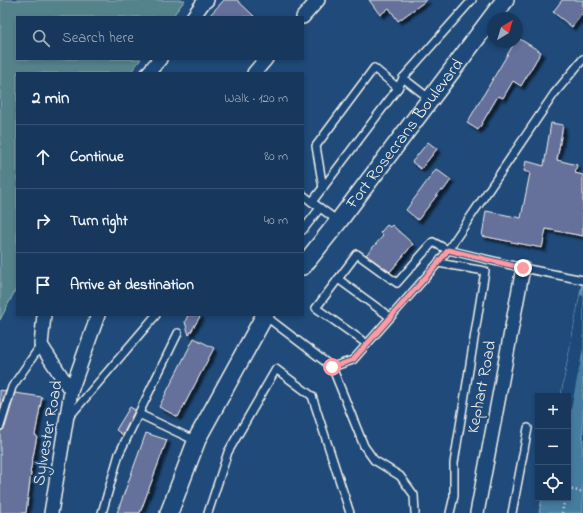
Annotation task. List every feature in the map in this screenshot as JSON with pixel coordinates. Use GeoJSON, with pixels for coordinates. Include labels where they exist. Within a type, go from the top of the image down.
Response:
{"type":"FeatureCollection","features":[{"type":"Feature","properties":{"kind":"street"},"geometry":{"type":"LineString","coordinates":[[193,16],[207,0]]}},
{"type":"Feature","properties":{"kind":"street"},"geometry":{"type":"LineString","coordinates":[[304,16],[318,0]]}},
{"type":"Feature","properties":{"kind":"street","name":"Fort Rosecrans Boulevard"},"geometry":{"type":"LineString","coordinates":[[304,265],[338,222],[505,0]]}},
{"type":"Feature","properties":{"kind":"street"},"geometry":{"type":"LineString","coordinates":[[149,72],[159,60]]}},
{"type":"Feature","properties":{"kind":"street","name":"Kephart Road"},"geometry":{"type":"LineString","coordinates":[[477,513],[523,268]]}},
{"type":"Feature","properties":{"kind":"street"},"geometry":{"type":"LineString","coordinates":[[44,316],[40,345],[71,391]]}},
{"type":"Feature","properties":{"kind":"street","name":"Sylvester Road"},"geometry":{"type":"LineString","coordinates":[[51,513],[71,391],[98,316]]}},
{"type":"Feature","properties":{"kind":"street"},"geometry":{"type":"LineString","coordinates":[[169,513],[197,441],[263,316]]}},
{"type":"Feature","properties":{"kind":"lane"},"geometry":{"type":"LineString","coordinates":[[312,202],[398,88],[403,78],[472,0]]}},
{"type":"Feature","properties":{"kind":"lane"},"geometry":{"type":"LineString","coordinates":[[332,367],[353,360],[438,263],[554,94],[583,59]]}},
{"type":"Feature","properties":{"kind":"lane"},"geometry":{"type":"LineString","coordinates":[[323,188],[316,146],[374,68],[398,88]]}},
{"type":"Feature","properties":{"kind":"lane"},"geometry":{"type":"LineString","coordinates":[[403,78],[430,100]]}},
{"type":"Feature","properties":{"kind":"lane"},"geometry":{"type":"LineString","coordinates":[[304,196],[338,222]]}},
{"type":"Feature","properties":{"kind":"lane"},"geometry":{"type":"LineString","coordinates":[[304,229],[320,208]]}},
{"type":"Feature","properties":{"kind":"lane"},"geometry":{"type":"LineString","coordinates":[[366,344],[316,308],[357,254],[397,283],[433,242],[448,250],[523,268],[583,280]]}},
{"type":"Feature","properties":{"kind":"lane"},"geometry":{"type":"LineString","coordinates":[[438,263],[485,271],[454,463],[454,496],[450,513]]}},
{"type":"Feature","properties":{"kind":"lane"},"geometry":{"type":"LineString","coordinates":[[338,279],[390,317]]}},
{"type":"Feature","properties":{"kind":"lane"},"geometry":{"type":"LineString","coordinates":[[66,421],[155,316]]}},
{"type":"Feature","properties":{"kind":"lane"},"geometry":{"type":"LineString","coordinates":[[265,316],[332,367],[364,446],[374,460],[400,476],[414,495],[415,513]]}},
{"type":"Feature","properties":{"kind":"lane"},"geometry":{"type":"LineString","coordinates":[[102,513],[118,454],[178,333]]}},
{"type":"Feature","properties":{"kind":"lane"},"geometry":{"type":"LineString","coordinates":[[0,426],[12,387],[40,345]]}},
{"type":"Feature","properties":{"kind":"lane"},"geometry":{"type":"LineString","coordinates":[[208,513],[228,452],[276,370],[312,396],[350,513]]}},
{"type":"Feature","properties":{"kind":"lane"},"geometry":{"type":"LineString","coordinates":[[138,414],[197,441]]}},
{"type":"Feature","properties":{"kind":"lane"},"geometry":{"type":"LineString","coordinates":[[512,513],[528,428]]}},
{"type":"Feature","properties":{"kind":"path"},"geometry":{"type":"LineString","coordinates":[[571,490],[583,492]]}},
{"type":"Feature","properties":{"kind":"path"},"geometry":{"type":"LineString","coordinates":[[562,513],[564,501]]}},
{"type":"Feature","properties":{"kind":"green space"},"geometry":{"type":"Polygon","coordinates":[[[0,0],[185,0],[173,16],[16,16],[16,60],[140,60],[131,72],[16,72],[16,289],[0,320],[0,0]]]}},
{"type":"Feature","properties":{"kind":"water"},"geometry":{"type":"Polygon","coordinates":[[[583,279],[583,513],[539,513],[541,501],[571,501],[571,393],[562,393],[583,279]]]}},
{"type":"Feature","properties":{"kind":"pier"},"geometry":{"type":"Polygon","coordinates":[[[580,295],[583,296],[583,349],[571,409],[571,393],[562,393],[580,295]]]}},
{"type":"Feature","properties":{"kind":"building"},"geometry":{"type":"Polygon","coordinates":[[[224,0],[237,0],[254,16],[209,16],[224,0]]]}},
{"type":"Feature","properties":{"kind":"building"},"geometry":{"type":"Polygon","coordinates":[[[369,0],[427,0],[398,21],[389,8],[380,15],[369,0]]]}},
{"type":"Feature","properties":{"kind":"building"},"geometry":{"type":"Polygon","coordinates":[[[562,0],[583,0],[583,13],[572,27],[553,12],[562,0]]]}},
{"type":"Feature","properties":{"kind":"building"},"geometry":{"type":"Polygon","coordinates":[[[523,41],[541,52],[521,86],[513,81],[503,98],[498,96],[478,130],[467,123],[511,48],[523,48],[523,41]]]}},
{"type":"Feature","properties":{"kind":"building"},"geometry":{"type":"Polygon","coordinates":[[[551,123],[563,125],[557,160],[577,165],[575,173],[583,175],[583,236],[546,229],[542,248],[482,236],[486,211],[521,218],[530,173],[524,171],[526,161],[544,166],[551,123]]]}},
{"type":"Feature","properties":{"kind":"building"},"geometry":{"type":"Polygon","coordinates":[[[428,142],[437,149],[421,169],[412,162],[428,142]]]}},
{"type":"Feature","properties":{"kind":"building"},"geometry":{"type":"Polygon","coordinates":[[[436,169],[451,180],[443,191],[441,190],[418,220],[406,210],[436,169]]]}},
{"type":"Feature","properties":{"kind":"building"},"geometry":{"type":"Polygon","coordinates":[[[387,225],[390,227],[392,225],[413,244],[390,272],[366,255],[383,236],[380,233],[387,225]]]}},
{"type":"Feature","properties":{"kind":"building"},"geometry":{"type":"Polygon","coordinates":[[[188,316],[200,316],[189,335],[185,322],[188,316]]]}},
{"type":"Feature","properties":{"kind":"building"},"geometry":{"type":"Polygon","coordinates":[[[194,338],[214,348],[178,417],[159,407],[194,338]]]}},
{"type":"Feature","properties":{"kind":"building"},"geometry":{"type":"Polygon","coordinates":[[[0,390],[6,391],[0,409],[0,390]]]}},
{"type":"Feature","properties":{"kind":"building"},"geometry":{"type":"Polygon","coordinates":[[[15,393],[42,397],[35,435],[37,436],[30,473],[26,513],[0,513],[0,431],[5,427],[15,393]]]}},
{"type":"Feature","properties":{"kind":"building"},"geometry":{"type":"Polygon","coordinates":[[[130,407],[135,410],[123,435],[116,430],[130,407]]]}},
{"type":"Feature","properties":{"kind":"building"},"geometry":{"type":"Polygon","coordinates":[[[146,433],[167,440],[140,513],[117,513],[146,433]]]}},
{"type":"Feature","properties":{"kind":"route"},"geometry":{"type":"LineString","coordinates":[[332,367],[353,360],[448,250],[523,268]]}}]}
